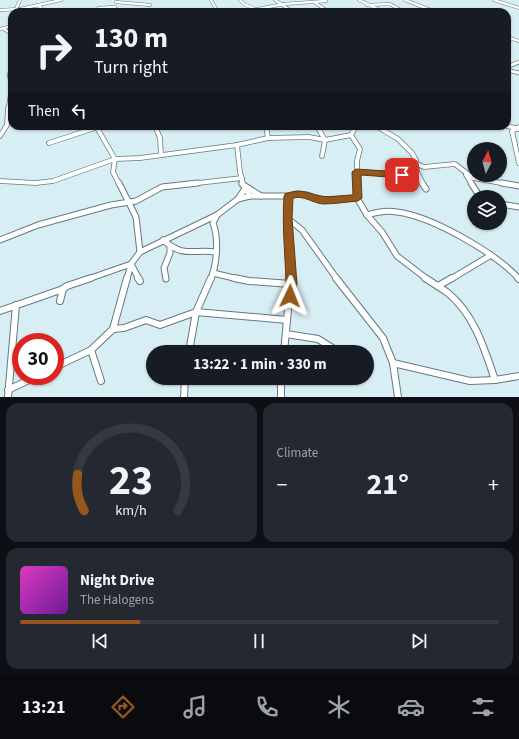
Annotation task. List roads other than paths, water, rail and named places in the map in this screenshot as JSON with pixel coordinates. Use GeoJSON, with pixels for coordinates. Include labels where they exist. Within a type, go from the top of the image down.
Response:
{"type":"FeatureCollection","features":[{"type":"Feature","properties":{"kind":"street"},"geometry":{"type":"LineString","coordinates":[[26,8],[47,1],[61,0]]}},
{"type":"Feature","properties":{"kind":"street"},"geometry":{"type":"LineString","coordinates":[[135,4],[141,0]]}},
{"type":"Feature","properties":{"kind":"street"},"geometry":{"type":"LineString","coordinates":[[240,0],[244,4],[253,8]]}},
{"type":"Feature","properties":{"kind":"street"},"geometry":{"type":"LineString","coordinates":[[276,0],[286,8]]}},
{"type":"Feature","properties":{"kind":"street"},"geometry":{"type":"LineString","coordinates":[[358,0],[376,8]]}},
{"type":"Feature","properties":{"kind":"street"},"geometry":{"type":"LineString","coordinates":[[405,0],[427,8]]}},
{"type":"Feature","properties":{"kind":"street"},"geometry":{"type":"LineString","coordinates":[[494,0],[519,8]]}},
{"type":"Feature","properties":{"kind":"street"},"geometry":{"type":"LineString","coordinates":[[260,8],[280,4],[326,1]]}},
{"type":"Feature","properties":{"kind":"street"},"geometry":{"type":"LineString","coordinates":[[116,2],[150,5]]}},
{"type":"Feature","properties":{"kind":"street"},"geometry":{"type":"LineString","coordinates":[[314,2],[323,8]]}},
{"type":"Feature","properties":{"kind":"street"},"geometry":{"type":"LineString","coordinates":[[98,8],[115,7],[123,3]]}},
{"type":"Feature","properties":{"kind":"street"},"geometry":{"type":"LineString","coordinates":[[38,4],[41,8]]}},
{"type":"Feature","properties":{"kind":"street"},"geometry":{"type":"LineString","coordinates":[[367,4],[390,4],[398,8]]}},
{"type":"Feature","properties":{"kind":"street"},"geometry":{"type":"LineString","coordinates":[[0,136],[8,127]]}},
{"type":"Feature","properties":{"kind":"street"},"geometry":{"type":"LineString","coordinates":[[518,129],[512,132],[519,163]]}},
{"type":"Feature","properties":{"kind":"street"},"geometry":{"type":"LineString","coordinates":[[49,143],[89,130]]}},
{"type":"Feature","properties":{"kind":"street"},"geometry":{"type":"LineString","coordinates":[[100,130],[115,159],[113,172],[136,217],[140,252]]}},
{"type":"Feature","properties":{"kind":"street"},"geometry":{"type":"LineString","coordinates":[[157,130],[160,138],[161,155]]}},
{"type":"Feature","properties":{"kind":"street"},"geometry":{"type":"LineString","coordinates":[[267,130],[268,138]]}},
{"type":"Feature","properties":{"kind":"street"},"geometry":{"type":"LineString","coordinates":[[319,130],[325,140],[322,156]]}},
{"type":"Feature","properties":{"kind":"street"},"geometry":{"type":"LineString","coordinates":[[351,135],[354,130]]}},
{"type":"Feature","properties":{"kind":"street"},"geometry":{"type":"LineString","coordinates":[[382,130],[407,148],[414,155],[417,164],[416,169],[418,176],[426,189]]}},
{"type":"Feature","properties":{"kind":"street"},"geometry":{"type":"LineString","coordinates":[[0,181],[36,184],[53,181],[115,159],[161,155],[237,145],[268,138],[309,137],[325,140],[351,135]]}},
{"type":"Feature","properties":{"kind":"street"},"geometry":{"type":"LineString","coordinates":[[351,135],[360,149],[356,172],[358,198],[367,215],[382,232],[397,256],[411,268],[449,294],[474,326],[486,352],[496,380]]}},
{"type":"Feature","properties":{"kind":"street"},"geometry":{"type":"LineString","coordinates":[[237,145],[242,184],[244,190],[250,196]]}},
{"type":"Feature","properties":{"kind":"street"},"geometry":{"type":"LineString","coordinates":[[417,164],[424,167],[455,164],[473,178],[519,186]]}},
{"type":"Feature","properties":{"kind":"street"},"geometry":{"type":"LineString","coordinates":[[356,172],[418,176]]}},
{"type":"Feature","properties":{"kind":"street"},"geometry":{"type":"LineString","coordinates":[[466,174],[475,190]]}},
{"type":"Feature","properties":{"kind":"street"},"geometry":{"type":"LineString","coordinates":[[0,240],[38,225],[111,205],[136,201],[162,187],[242,178]]}},
{"type":"Feature","properties":{"kind":"street"},"geometry":{"type":"LineString","coordinates":[[242,184],[261,196]]}},
{"type":"Feature","properties":{"kind":"street"},"geometry":{"type":"LineString","coordinates":[[64,363],[91,350],[114,329],[131,264],[140,252],[217,215],[238,199],[244,190]]}},
{"type":"Feature","properties":{"kind":"street"},"geometry":{"type":"LineString","coordinates":[[238,199],[250,196],[288,196],[297,194],[307,195],[322,200],[358,198]]}},
{"type":"Feature","properties":{"kind":"street"},"geometry":{"type":"LineString","coordinates":[[285,345],[291,284],[287,218],[288,196]]}},
{"type":"Feature","properties":{"kind":"street"},"geometry":{"type":"LineString","coordinates":[[507,205],[519,207]]}},
{"type":"Feature","properties":{"kind":"street"},"geometry":{"type":"LineString","coordinates":[[367,215],[377,212],[400,212],[440,226],[491,255],[514,271],[519,279]]}},
{"type":"Feature","properties":{"kind":"street"},"geometry":{"type":"LineString","coordinates":[[190,345],[196,312],[213,273],[216,252],[216,231],[213,222],[217,215]]}},
{"type":"Feature","properties":{"kind":"street"},"geometry":{"type":"LineString","coordinates":[[287,218],[302,230],[323,261],[383,338],[393,364],[398,397]]}},
{"type":"Feature","properties":{"kind":"street"},"geometry":{"type":"LineString","coordinates":[[206,221],[213,222]]}},
{"type":"Feature","properties":{"kind":"street"},"geometry":{"type":"LineString","coordinates":[[163,240],[170,247],[182,253],[190,254],[203,250],[216,252]]}},
{"type":"Feature","properties":{"kind":"street"},"geometry":{"type":"LineString","coordinates":[[166,279],[164,268],[170,253],[170,247]]}},
{"type":"Feature","properties":{"kind":"street"},"geometry":{"type":"LineString","coordinates":[[438,286],[491,255]]}},
{"type":"Feature","properties":{"kind":"street"},"geometry":{"type":"LineString","coordinates":[[131,264],[140,281]]}},
{"type":"Feature","properties":{"kind":"street"},"geometry":{"type":"LineString","coordinates":[[0,311],[64,289],[71,284],[131,264]]}},
{"type":"Feature","properties":{"kind":"street"},"geometry":{"type":"LineString","coordinates":[[213,273],[248,281],[291,284]]}},
{"type":"Feature","properties":{"kind":"street"},"geometry":{"type":"LineString","coordinates":[[60,301],[64,289]]}},
{"type":"Feature","properties":{"kind":"street"},"geometry":{"type":"LineString","coordinates":[[8,394],[16,306]]}},
{"type":"Feature","properties":{"kind":"street"},"geometry":{"type":"LineString","coordinates":[[114,329],[124,328],[146,320],[160,325],[196,312],[288,320]]}},
{"type":"Feature","properties":{"kind":"street"},"geometry":{"type":"LineString","coordinates":[[286,334],[317,338],[328,342],[331,345]]}},
{"type":"Feature","properties":{"kind":"street"},"geometry":{"type":"LineString","coordinates":[[91,350],[101,381]]}},
{"type":"Feature","properties":{"kind":"street"},"geometry":{"type":"LineString","coordinates":[[393,364],[470,381],[496,380],[519,376]]}},
{"type":"Feature","properties":{"kind":"street"},"geometry":{"type":"LineString","coordinates":[[8,394],[22,385]]}},
{"type":"Feature","properties":{"kind":"street"},"geometry":{"type":"LineString","coordinates":[[184,397],[185,385]]}},
{"type":"Feature","properties":{"kind":"street"},"geometry":{"type":"LineString","coordinates":[[281,385],[281,397]]}}]}
